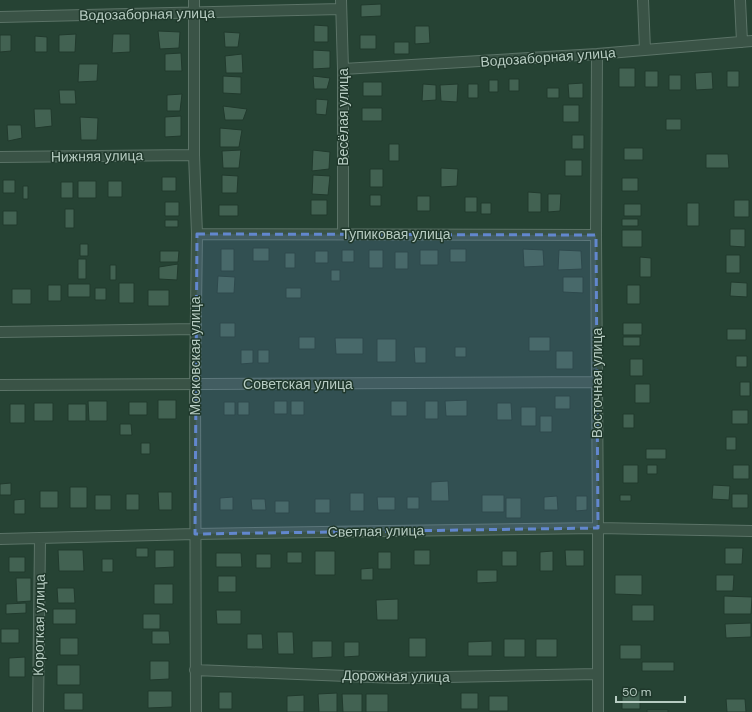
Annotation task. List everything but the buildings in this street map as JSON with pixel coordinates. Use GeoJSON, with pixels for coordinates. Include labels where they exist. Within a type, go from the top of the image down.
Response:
{"type":"FeatureCollection","features":[{"type":"Feature","properties":{"kind":"street","name":"Московская улица"},"geometry":{"type":"LineString","coordinates":[[194,0],[194,154],[197,234],[195,329],[196,712]]}},
{"type":"Feature","properties":{"kind":"street"},"geometry":{"type":"LineString","coordinates":[[643,0],[645,50]]}},
{"type":"Feature","properties":{"kind":"street"},"geometry":{"type":"LineString","coordinates":[[740,0],[747,42]]}},
{"type":"Feature","properties":{"kind":"street","name":"Водозаборная улица"},"geometry":{"type":"LineString","coordinates":[[0,17],[194,12],[341,5]]}},
{"type":"Feature","properties":{"kind":"street","name":"Весёлая улица"},"geometry":{"type":"LineString","coordinates":[[341,5],[343,69],[343,234]]}},
{"type":"Feature","properties":{"kind":"street","name":"Водозаборная улица"},"geometry":{"type":"LineString","coordinates":[[343,69],[597,54],[747,42]]}},
{"type":"Feature","properties":{"kind":"street","name":"Восточная улица"},"geometry":{"type":"LineString","coordinates":[[597,54],[596,235],[598,712]]}},
{"type":"Feature","properties":{"kind":"street","name":"Нижняя улица"},"geometry":{"type":"LineString","coordinates":[[0,157],[194,154]]}},
{"type":"Feature","properties":{"kind":"street","name":"Тупиковая улица"},"geometry":{"type":"LineString","coordinates":[[197,234],[596,235]]}},
{"type":"Feature","properties":{"kind":"street"},"geometry":{"type":"LineString","coordinates":[[0,332],[195,329]]}},
{"type":"Feature","properties":{"kind":"street","name":"Советская улица"},"geometry":{"type":"LineString","coordinates":[[0,385],[597,382]]}},
{"type":"Feature","properties":{"kind":"street","name":"Светлая улица"},"geometry":{"type":"LineString","coordinates":[[0,539],[195,534],[598,528],[752,532]]}},
{"type":"Feature","properties":{"kind":"street","name":"Короткая улица"},"geometry":{"type":"LineString","coordinates":[[38,712],[40,539]]}},
{"type":"Feature","properties":{"kind":"street","name":"Дорожная улица"},"geometry":{"type":"LineString","coordinates":[[196,670],[396,678],[597,674]]}},
{"type":"Feature","properties":{"kind":"highlighted area"},"geometry":{"type":"Polygon","coordinates":[[[197,234],[596,235],[598,528],[195,534],[197,234]]]}}]}
